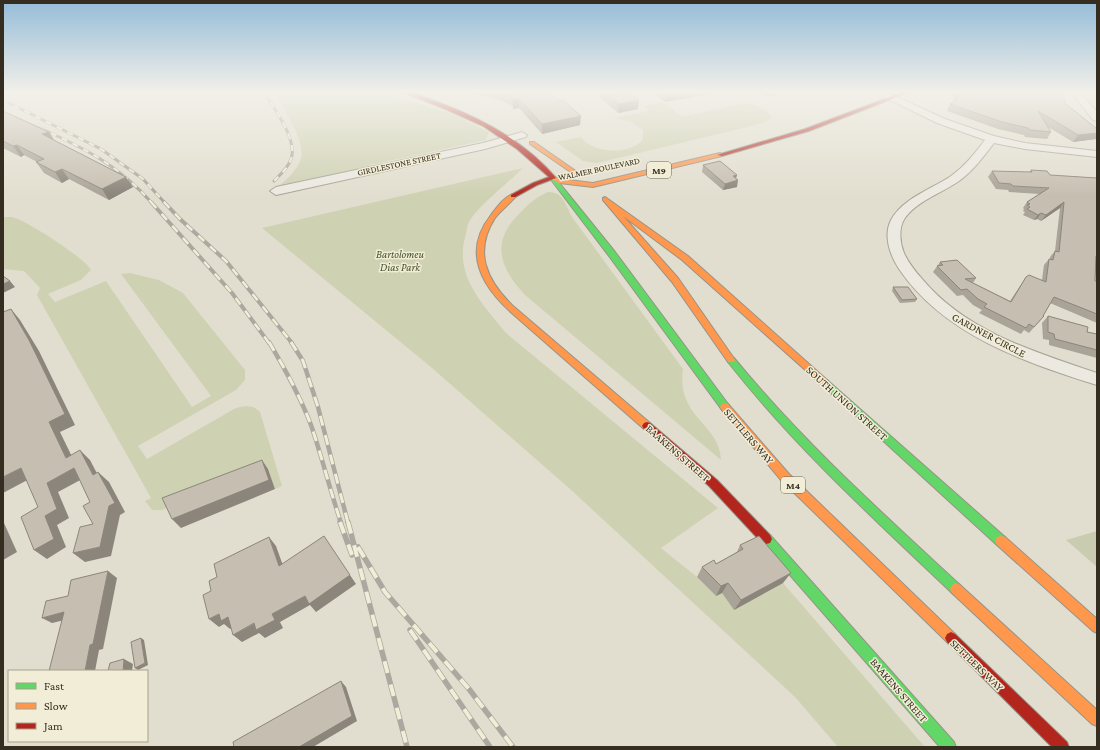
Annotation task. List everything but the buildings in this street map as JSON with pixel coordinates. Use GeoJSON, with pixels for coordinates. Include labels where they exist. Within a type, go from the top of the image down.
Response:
{"type":"FeatureCollection","features":[{"type":"Feature","properties":{"kind":"main road","name":"M4"},"geometry":{"type":"LineString","coordinates":[[497,127],[511,133],[554,179]]}},
{"type":"Feature","properties":{"kind":"main road","name":"WALMER BOULEVARD"},"geometry":{"type":"LineString","coordinates":[[554,179],[584,186],[593,185],[776,140],[812,127]]}},
{"type":"Feature","properties":{"kind":"main road","name":"SOUTH UNION STREET"},"geometry":{"type":"LineString","coordinates":[[522,136],[581,173],[605,198],[685,258],[1097,627]]}},
{"type":"Feature","properties":{"kind":"main road","name":"WALMER BOULEVARD"},"geometry":{"type":"LineString","coordinates":[[554,179],[581,173]]}},
{"type":"Feature","properties":{"kind":"main road","name":"SETTLERS WAY"},"geometry":{"type":"LineString","coordinates":[[554,179],[612,254],[713,393],[750,438],[785,477],[834,527],[1062,747]]}},
{"type":"Feature","properties":{"kind":"main road","name":"BAAKENS STREET"},"geometry":{"type":"LineString","coordinates":[[554,179],[538,182],[516,195],[496,210],[486,224],[481,236],[480,254],[481,266],[490,285],[515,311],[713,483],[757,529],[949,747]]}},
{"type":"Feature","properties":{"kind":"main road"},"geometry":{"type":"LineString","coordinates":[[605,198],[675,280],[712,335],[746,380],[766,402],[849,489],[985,617],[1097,719]]}},
{"type":"Feature","properties":{"kind":"street"},"geometry":{"type":"LineString","coordinates":[[958,127],[991,139],[1025,146],[1097,154]]}},
{"type":"Feature","properties":{"kind":"street","name":"GIRDLESTONE STREET"},"geometry":{"type":"LineString","coordinates":[[276,191],[511,133],[522,136]]}},
{"type":"Feature","properties":{"kind":"street","name":"GARDNER CIRCLE"},"geometry":{"type":"LineString","coordinates":[[991,139],[970,166],[957,177],[920,200],[900,217],[894,235],[897,253],[902,263],[922,290],[946,312],[989,337],[1031,357],[1097,379]]}},
{"type":"Feature","properties":{"kind":"green space"},"geometry":{"type":"Polygon","coordinates":[[[294,127],[479,127],[489,132],[486,140],[278,187],[292,174],[300,162],[302,151],[294,127]]]}},
{"type":"Feature","properties":{"kind":"green space"},"geometry":{"type":"Polygon","coordinates":[[[639,127],[747,127],[597,163],[583,161],[556,142],[581,137],[594,147],[620,150],[637,145],[643,140],[643,130],[639,127]]]}},
{"type":"Feature","properties":{"kind":"green space","name":"Bartolomeu Dias Park"},"geometry":{"type":"Polygon","coordinates":[[[523,168],[479,209],[469,222],[463,249],[463,263],[472,288],[479,299],[506,333],[718,508],[661,548],[697,577],[716,596],[722,593],[734,610],[783,583],[925,747],[838,747],[795,697],[570,489],[432,368],[262,228],[523,168]]]}},
{"type":"Feature","properties":{"kind":"green space"},"geometry":{"type":"Polygon","coordinates":[[[548,192],[553,192],[561,197],[572,217],[683,369],[683,385],[686,399],[692,410],[714,437],[719,447],[721,460],[525,295],[516,285],[504,264],[502,244],[505,233],[511,223],[527,206],[548,192]]]}},
{"type":"Feature","properties":{"kind":"green space"},"geometry":{"type":"Polygon","coordinates":[[[3,217],[12,217],[42,232],[78,257],[91,270],[81,280],[48,294],[55,302],[106,281],[192,407],[211,396],[121,274],[130,273],[159,280],[183,293],[245,370],[245,380],[236,390],[138,446],[147,459],[234,409],[251,407],[260,412],[282,486],[275,489],[268,469],[171,507],[162,510],[152,510],[145,501],[151,498],[37,295],[40,288],[24,271],[3,269],[3,217]]]}},
{"type":"Feature","properties":{"kind":"green space"},"geometry":{"type":"Polygon","coordinates":[[[1097,531],[1097,567],[1066,540],[1097,531]]]}},
{"type":"Feature","properties":{"kind":"railway"},"geometry":{"type":"LineString","coordinates":[[57,127],[101,149],[143,179],[165,203]]}},
{"type":"Feature","properties":{"kind":"railway"},"geometry":{"type":"LineString","coordinates":[[274,181],[284,171],[291,159],[291,143],[285,127]]}},
{"type":"Feature","properties":{"kind":"railway"},"geometry":{"type":"LineString","coordinates":[[40,128],[87,151],[114,168],[127,178],[151,202]]}},
{"type":"Feature","properties":{"kind":"railway"},"geometry":{"type":"LineString","coordinates":[[151,202],[232,293],[269,343]]}},
{"type":"Feature","properties":{"kind":"railway"},"geometry":{"type":"LineString","coordinates":[[164,202],[180,219],[226,261],[292,343]]}},
{"type":"Feature","properties":{"kind":"railway"},"geometry":{"type":"LineString","coordinates":[[269,342],[292,383],[311,425],[341,523]]}},
{"type":"Feature","properties":{"kind":"railway"},"geometry":{"type":"LineString","coordinates":[[291,342],[303,361],[318,407],[348,523]]}},
{"type":"Feature","properties":{"kind":"railway"},"geometry":{"type":"LineString","coordinates":[[340,522],[352,555]]}},
{"type":"Feature","properties":{"kind":"railway"},"geometry":{"type":"LineString","coordinates":[[348,522],[407,747]]}},
{"type":"Feature","properties":{"kind":"railway"},"geometry":{"type":"LineString","coordinates":[[358,547],[385,592],[469,689],[513,747]]}},
{"type":"Feature","properties":{"kind":"railway"},"geometry":{"type":"LineString","coordinates":[[410,630],[490,747]]}},
{"type":"Feature","properties":{"kind":"traffic: fast"},"geometry":{"type":"LineString","coordinates":[[554,180],[612,254],[725,407]]}},
{"type":"Feature","properties":{"kind":"traffic: fast"},"geometry":{"type":"LineString","coordinates":[[731,360],[782,421],[810,451],[956,589]]}},
{"type":"Feature","properties":{"kind":"traffic: fast"},"geometry":{"type":"LineString","coordinates":[[824,382],[1001,541]]}},
{"type":"Feature","properties":{"kind":"traffic: fast"},"geometry":{"type":"LineString","coordinates":[[766,539],[949,747]]}},
{"type":"Feature","properties":{"kind":"traffic: slow"},"geometry":{"type":"LineString","coordinates":[[532,143],[577,174]]}},
{"type":"Feature","properties":{"kind":"traffic: slow"},"geometry":{"type":"LineString","coordinates":[[553,178],[559,181],[593,185],[720,155]]}},
{"type":"Feature","properties":{"kind":"traffic: slow"},"geometry":{"type":"LineString","coordinates":[[513,196],[498,210],[487,226],[483,236],[480,256],[486,278],[492,288],[510,308],[647,426]]}},
{"type":"Feature","properties":{"kind":"traffic: slow"},"geometry":{"type":"LineString","coordinates":[[605,199],[685,258],[824,382]]}},
{"type":"Feature","properties":{"kind":"traffic: slow"},"geometry":{"type":"LineString","coordinates":[[605,199],[675,280],[731,360]]}},
{"type":"Feature","properties":{"kind":"traffic: slow"},"geometry":{"type":"LineString","coordinates":[[725,407],[785,477],[951,638]]}},
{"type":"Feature","properties":{"kind":"traffic: slow"},"geometry":{"type":"LineString","coordinates":[[1001,541],[1097,627]]}},
{"type":"Feature","properties":{"kind":"traffic: slow"},"geometry":{"type":"LineString","coordinates":[[956,589],[1097,719]]}},
{"type":"Feature","properties":{"kind":"traffic: jam"},"geometry":{"type":"LineString","coordinates":[[488,127],[519,148],[553,178],[535,184],[513,196]]}},
{"type":"Feature","properties":{"kind":"traffic: jam"},"geometry":{"type":"LineString","coordinates":[[720,155],[815,127]]}},
{"type":"Feature","properties":{"kind":"traffic: jam"},"geometry":{"type":"LineString","coordinates":[[647,426],[713,483],[766,539]]}},
{"type":"Feature","properties":{"kind":"traffic: jam"},"geometry":{"type":"LineString","coordinates":[[951,638],[1062,747]]}}]}
